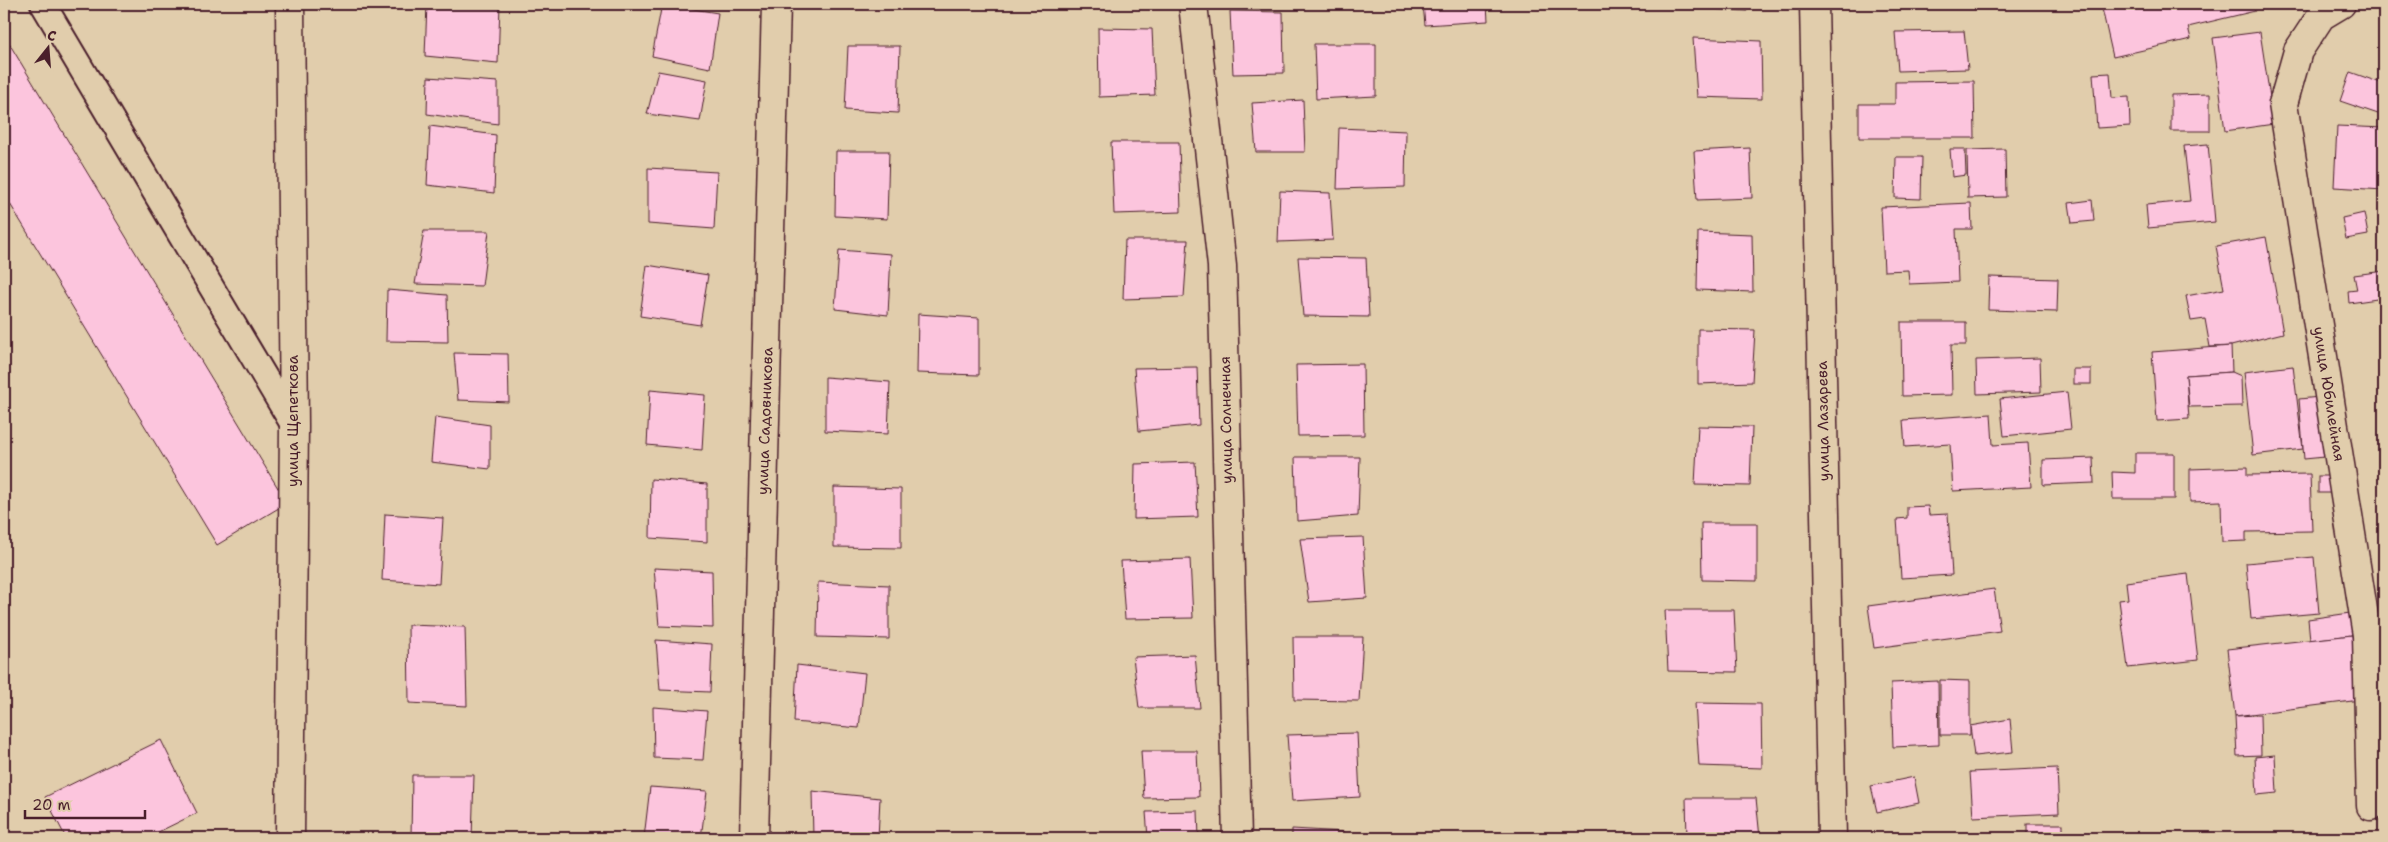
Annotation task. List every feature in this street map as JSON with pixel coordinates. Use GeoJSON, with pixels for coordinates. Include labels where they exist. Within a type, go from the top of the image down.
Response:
{"type":"FeatureCollection","features":[{"type":"Feature","properties":{"kind":"street","name":"улица Щепеткова"},"geometry":{"type":"LineString","coordinates":[[290,4],[294,426],[290,838]]}},
{"type":"Feature","properties":{"kind":"street","name":"улица Садовникова"},"geometry":{"type":"LineString","coordinates":[[754,838],[776,4]]}},
{"type":"Feature","properties":{"kind":"street","name":"улица Солнечная"},"geometry":{"type":"LineString","coordinates":[[1193,4],[1222,266],[1237,838]]}},
{"type":"Feature","properties":{"kind":"street","name":"улица Лазарева"},"geometry":{"type":"LineString","coordinates":[[1814,4],[1832,838]]}},
{"type":"Feature","properties":{"kind":"street","name":"улица Юбилейная"},"geometry":{"type":"LineString","coordinates":[[2341,4],[2322,16],[2298,51],[2283,104],[2367,635],[2371,806]]}},
{"type":"Feature","properties":{"kind":"lane"},"geometry":{"type":"LineString","coordinates":[[43,4],[294,426]]}},
{"type":"Feature","properties":{"kind":"building"},"geometry":{"type":"Polygon","coordinates":[[[427,4],[500,4],[498,63],[425,56],[427,4]]]}},
{"type":"Feature","properties":{"kind":"building"},"geometry":{"type":"Polygon","coordinates":[[[662,4],[718,13],[710,68],[652,56],[662,4]]]}},
{"type":"Feature","properties":{"kind":"building"},"geometry":{"type":"Polygon","coordinates":[[[1423,4],[1487,4],[1488,21],[1425,25],[1423,4]]]}},
{"type":"Feature","properties":{"kind":"building"},"geometry":{"type":"Polygon","coordinates":[[[1686,4],[1747,4],[1747,11],[1686,8],[1686,4]]]}},
{"type":"Feature","properties":{"kind":"building"},"geometry":{"type":"Polygon","coordinates":[[[2101,4],[2253,4],[2255,11],[2188,27],[2191,39],[2113,57],[2101,4]]]}},
{"type":"Feature","properties":{"kind":"building"},"geometry":{"type":"Polygon","coordinates":[[[1230,11],[1283,12],[1284,73],[1233,74],[1230,11]]]}},
{"type":"Feature","properties":{"kind":"building"},"geometry":{"type":"Polygon","coordinates":[[[1098,28],[1152,29],[1155,95],[1099,97],[1098,28]]]}},
{"type":"Feature","properties":{"kind":"building"},"geometry":{"type":"Polygon","coordinates":[[[1964,31],[1968,69],[1898,71],[1895,32],[1964,31]]]}},
{"type":"Feature","properties":{"kind":"building"},"geometry":{"type":"Polygon","coordinates":[[[2260,32],[2274,124],[2225,131],[2213,38],[2260,32]]]}},
{"type":"Feature","properties":{"kind":"building"},"geometry":{"type":"Polygon","coordinates":[[[4,35],[287,503],[217,545],[4,194],[4,35]]]}},
{"type":"Feature","properties":{"kind":"building"},"geometry":{"type":"Polygon","coordinates":[[[1693,38],[1761,41],[1762,99],[1697,97],[1693,38]]]}},
{"type":"Feature","properties":{"kind":"building"},"geometry":{"type":"Polygon","coordinates":[[[1314,44],[1376,44],[1376,96],[1316,99],[1314,44]]]}},
{"type":"Feature","properties":{"kind":"building"},"geometry":{"type":"Polygon","coordinates":[[[848,46],[900,46],[898,113],[845,110],[848,46]]]}},
{"type":"Feature","properties":{"kind":"building"},"geometry":{"type":"Polygon","coordinates":[[[658,71],[707,80],[700,121],[647,114],[658,71]]]}},
{"type":"Feature","properties":{"kind":"building"},"geometry":{"type":"Polygon","coordinates":[[[2350,72],[2384,84],[2384,116],[2340,101],[2350,72]]]}},
{"type":"Feature","properties":{"kind":"building"},"geometry":{"type":"Polygon","coordinates":[[[2110,73],[2112,98],[2129,97],[2130,126],[2097,128],[2093,74],[2110,73]]]}},
{"type":"Feature","properties":{"kind":"building"},"geometry":{"type":"Polygon","coordinates":[[[428,77],[498,82],[498,124],[427,114],[428,77]]]}},
{"type":"Feature","properties":{"kind":"building"},"geometry":{"type":"Polygon","coordinates":[[[1974,81],[1975,138],[1859,138],[1859,104],[1895,104],[1895,82],[1974,81]]]}},
{"type":"Feature","properties":{"kind":"building"},"geometry":{"type":"Polygon","coordinates":[[[2210,94],[2210,131],[2171,131],[2171,95],[2210,94]]]}},
{"type":"Feature","properties":{"kind":"building"},"geometry":{"type":"Polygon","coordinates":[[[1303,100],[1305,152],[1256,152],[1252,103],[1303,100]]]}},
{"type":"Feature","properties":{"kind":"building"},"geometry":{"type":"Polygon","coordinates":[[[430,126],[496,135],[494,193],[427,185],[430,126]]]}},
{"type":"Feature","properties":{"kind":"building"},"geometry":{"type":"Polygon","coordinates":[[[2337,126],[2384,128],[2384,190],[2334,187],[2337,126]]]}},
{"type":"Feature","properties":{"kind":"building"},"geometry":{"type":"Polygon","coordinates":[[[1339,128],[1406,131],[1405,187],[1337,189],[1339,128]]]}},
{"type":"Feature","properties":{"kind":"building"},"geometry":{"type":"Polygon","coordinates":[[[1111,142],[1179,142],[1181,212],[1114,214],[1111,142]]]}},
{"type":"Feature","properties":{"kind":"building"},"geometry":{"type":"Polygon","coordinates":[[[2208,144],[2215,222],[2148,228],[2146,205],[2190,201],[2184,146],[2208,144]]]}},
{"type":"Feature","properties":{"kind":"building"},"geometry":{"type":"Polygon","coordinates":[[[1750,148],[1752,198],[1697,200],[1694,151],[1750,148]]]}},
{"type":"Feature","properties":{"kind":"building"},"geometry":{"type":"Polygon","coordinates":[[[1950,149],[1965,149],[1966,175],[1952,177],[1950,149]]]}},
{"type":"Feature","properties":{"kind":"building"},"geometry":{"type":"Polygon","coordinates":[[[2005,149],[2006,197],[1968,198],[1967,150],[2005,149]]]}},
{"type":"Feature","properties":{"kind":"building"},"geometry":{"type":"Polygon","coordinates":[[[836,151],[889,151],[887,219],[835,216],[836,151]]]}},
{"type":"Feature","properties":{"kind":"building"},"geometry":{"type":"Polygon","coordinates":[[[1896,157],[1922,157],[1921,199],[1895,198],[1896,157]]]}},
{"type":"Feature","properties":{"kind":"building"},"geometry":{"type":"Polygon","coordinates":[[[648,168],[717,172],[714,229],[648,224],[648,168]]]}},
{"type":"Feature","properties":{"kind":"building"},"geometry":{"type":"Polygon","coordinates":[[[1280,191],[1330,193],[1333,240],[1278,242],[1280,191]]]}},
{"type":"Feature","properties":{"kind":"building"},"geometry":{"type":"Polygon","coordinates":[[[2092,200],[2094,221],[2072,223],[2069,203],[2092,200]]]}},
{"type":"Feature","properties":{"kind":"building"},"geometry":{"type":"Polygon","coordinates":[[[1971,203],[1972,229],[1956,229],[1958,282],[1909,284],[1908,270],[1884,271],[1881,207],[1971,203]]]}},
{"type":"Feature","properties":{"kind":"building"},"geometry":{"type":"Polygon","coordinates":[[[2364,213],[2368,235],[2346,239],[2342,218],[2364,213]]]}},
{"type":"Feature","properties":{"kind":"building"},"geometry":{"type":"Polygon","coordinates":[[[424,231],[489,231],[482,286],[415,284],[424,231]]]}},
{"type":"Feature","properties":{"kind":"building"},"geometry":{"type":"Polygon","coordinates":[[[1698,232],[1752,234],[1753,292],[1697,290],[1698,232]]]}},
{"type":"Feature","properties":{"kind":"building"},"geometry":{"type":"Polygon","coordinates":[[[2266,237],[2283,333],[2231,346],[2210,347],[2205,319],[2191,321],[2186,296],[2224,289],[2216,246],[2266,237]]]}},
{"type":"Feature","properties":{"kind":"building"},"geometry":{"type":"Polygon","coordinates":[[[1125,240],[1188,240],[1184,297],[1123,299],[1125,240]]]}},
{"type":"Feature","properties":{"kind":"building"},"geometry":{"type":"Polygon","coordinates":[[[839,250],[891,254],[888,315],[835,309],[839,250]]]}},
{"type":"Feature","properties":{"kind":"building"},"geometry":{"type":"Polygon","coordinates":[[[1298,257],[1366,258],[1369,317],[1303,316],[1298,257]]]}},
{"type":"Feature","properties":{"kind":"building"},"geometry":{"type":"Polygon","coordinates":[[[647,265],[708,275],[700,325],[640,316],[647,265]]]}},
{"type":"Feature","properties":{"kind":"building"},"geometry":{"type":"Polygon","coordinates":[[[2384,271],[2384,298],[2349,303],[2348,291],[2357,290],[2354,275],[2384,271]]]}},
{"type":"Feature","properties":{"kind":"building"},"geometry":{"type":"Polygon","coordinates":[[[1989,277],[2058,279],[2057,312],[1988,310],[1989,277]]]}},
{"type":"Feature","properties":{"kind":"building"},"geometry":{"type":"Polygon","coordinates":[[[387,290],[447,295],[448,342],[386,341],[387,290]]]}},
{"type":"Feature","properties":{"kind":"building"},"geometry":{"type":"Polygon","coordinates":[[[918,314],[979,318],[979,375],[917,373],[918,314]]]}},
{"type":"Feature","properties":{"kind":"building"},"geometry":{"type":"Polygon","coordinates":[[[1901,322],[1966,322],[1966,345],[1951,345],[1952,395],[1902,396],[1901,322]]]}},
{"type":"Feature","properties":{"kind":"building"},"geometry":{"type":"Polygon","coordinates":[[[1698,329],[1755,330],[1752,382],[1698,384],[1698,329]]]}},
{"type":"Feature","properties":{"kind":"building"},"geometry":{"type":"Polygon","coordinates":[[[2231,346],[2232,372],[2186,375],[2189,419],[2157,421],[2152,352],[2231,346]]]}},
{"type":"Feature","properties":{"kind":"building"},"geometry":{"type":"Polygon","coordinates":[[[454,353],[508,354],[509,402],[458,400],[454,353]]]}},
{"type":"Feature","properties":{"kind":"building"},"geometry":{"type":"Polygon","coordinates":[[[2040,358],[2041,392],[1977,394],[1976,360],[2040,358]]]}},
{"type":"Feature","properties":{"kind":"building"},"geometry":{"type":"Polygon","coordinates":[[[1363,364],[1364,435],[1298,436],[1296,365],[1363,364]]]}},
{"type":"Feature","properties":{"kind":"building"},"geometry":{"type":"Polygon","coordinates":[[[2293,366],[2303,449],[2253,455],[2244,372],[2293,366]]]}},
{"type":"Feature","properties":{"kind":"building"},"geometry":{"type":"Polygon","coordinates":[[[1197,367],[1199,425],[1139,431],[1134,368],[1197,367]]]}},
{"type":"Feature","properties":{"kind":"building"},"geometry":{"type":"Polygon","coordinates":[[[2073,369],[2091,369],[2091,384],[2073,384],[2073,369]]]}},
{"type":"Feature","properties":{"kind":"building"},"geometry":{"type":"Polygon","coordinates":[[[2232,372],[2241,376],[2242,406],[2189,407],[2186,375],[2232,372]]]}},
{"type":"Feature","properties":{"kind":"building"},"geometry":{"type":"Polygon","coordinates":[[[825,377],[890,382],[888,434],[825,431],[825,377]]]}},
{"type":"Feature","properties":{"kind":"building"},"geometry":{"type":"Polygon","coordinates":[[[650,390],[705,395],[702,450],[647,445],[650,390]]]}},
{"type":"Feature","properties":{"kind":"building"},"geometry":{"type":"Polygon","coordinates":[[[2067,392],[2071,429],[2004,436],[2000,399],[2067,392]]]}},
{"type":"Feature","properties":{"kind":"building"},"geometry":{"type":"Polygon","coordinates":[[[2320,397],[2325,457],[2304,459],[2299,399],[2320,397]]]}},
{"type":"Feature","properties":{"kind":"building"},"geometry":{"type":"Polygon","coordinates":[[[1991,414],[1993,445],[2028,443],[2031,487],[1953,491],[1950,444],[1905,447],[1903,420],[1991,414]]]}},
{"type":"Feature","properties":{"kind":"building"},"geometry":{"type":"Polygon","coordinates":[[[435,417],[490,425],[490,469],[431,462],[435,417]]]}},
{"type":"Feature","properties":{"kind":"building"},"geometry":{"type":"Polygon","coordinates":[[[1698,426],[1752,427],[1750,486],[1695,485],[1698,426]]]}},
{"type":"Feature","properties":{"kind":"building"},"geometry":{"type":"Polygon","coordinates":[[[2135,453],[2174,453],[2174,499],[2113,499],[2112,472],[2135,473],[2135,453]]]}},
{"type":"Feature","properties":{"kind":"building"},"geometry":{"type":"Polygon","coordinates":[[[1295,457],[1360,457],[1358,516],[1297,521],[1295,457]]]}},
{"type":"Feature","properties":{"kind":"building"},"geometry":{"type":"Polygon","coordinates":[[[2093,458],[2094,483],[2043,485],[2043,460],[2093,458]]]}},
{"type":"Feature","properties":{"kind":"building"},"geometry":{"type":"Polygon","coordinates":[[[1195,462],[1198,517],[1134,519],[1135,464],[1195,462]]]}},
{"type":"Feature","properties":{"kind":"building"},"geometry":{"type":"Polygon","coordinates":[[[2247,467],[2247,475],[2310,474],[2312,531],[2246,532],[2246,541],[2222,542],[2221,501],[2190,502],[2190,469],[2247,467]]]}},
{"type":"Feature","properties":{"kind":"building"},"geometry":{"type":"Polygon","coordinates":[[[2318,476],[2337,476],[2337,493],[2318,493],[2318,476]]]}},
{"type":"Feature","properties":{"kind":"building"},"geometry":{"type":"Polygon","coordinates":[[[651,479],[707,484],[707,542],[650,538],[651,479]]]}},
{"type":"Feature","properties":{"kind":"building"},"geometry":{"type":"Polygon","coordinates":[[[834,487],[901,489],[901,548],[834,547],[834,487]]]}},
{"type":"Feature","properties":{"kind":"building"},"geometry":{"type":"Polygon","coordinates":[[[1928,506],[1929,515],[1948,514],[1952,575],[1901,578],[1897,519],[1907,518],[1907,507],[1928,506]]]}},
{"type":"Feature","properties":{"kind":"building"},"geometry":{"type":"Polygon","coordinates":[[[385,514],[443,518],[439,584],[382,580],[385,514]]]}},
{"type":"Feature","properties":{"kind":"building"},"geometry":{"type":"Polygon","coordinates":[[[1701,523],[1757,523],[1757,581],[1702,580],[1701,523]]]}},
{"type":"Feature","properties":{"kind":"building"},"geometry":{"type":"Polygon","coordinates":[[[1363,537],[1367,598],[1309,602],[1300,539],[1363,537]]]}},
{"type":"Feature","properties":{"kind":"building"},"geometry":{"type":"Polygon","coordinates":[[[2314,557],[2319,613],[2251,619],[2246,563],[2314,557]]]}},
{"type":"Feature","properties":{"kind":"building"},"geometry":{"type":"Polygon","coordinates":[[[1190,559],[1193,618],[1125,619],[1121,561],[1190,559]]]}},
{"type":"Feature","properties":{"kind":"building"},"geometry":{"type":"Polygon","coordinates":[[[654,568],[712,571],[713,628],[659,626],[654,568]]]}},
{"type":"Feature","properties":{"kind":"building"},"geometry":{"type":"Polygon","coordinates":[[[2188,574],[2198,660],[2128,668],[2119,600],[2128,599],[2126,582],[2188,574]]]}},
{"type":"Feature","properties":{"kind":"building"},"geometry":{"type":"Polygon","coordinates":[[[818,582],[889,585],[889,639],[817,637],[818,582]]]}},
{"type":"Feature","properties":{"kind":"building"},"geometry":{"type":"Polygon","coordinates":[[[1994,589],[2000,631],[1874,648],[1868,606],[1994,589]]]}},
{"type":"Feature","properties":{"kind":"building"},"geometry":{"type":"Polygon","coordinates":[[[1665,610],[1734,610],[1737,672],[1668,671],[1665,610]]]}},
{"type":"Feature","properties":{"kind":"building"},"geometry":{"type":"Polygon","coordinates":[[[2350,613],[2352,635],[2310,640],[2308,619],[2350,613]]]}},
{"type":"Feature","properties":{"kind":"building"},"geometry":{"type":"Polygon","coordinates":[[[2384,618],[2384,657],[2382,657],[2380,619],[2384,618]]]}},
{"type":"Feature","properties":{"kind":"building"},"geometry":{"type":"Polygon","coordinates":[[[408,625],[465,627],[467,706],[409,703],[408,625]]]}},
{"type":"Feature","properties":{"kind":"building"},"geometry":{"type":"Polygon","coordinates":[[[2352,635],[2360,700],[2235,716],[2227,649],[2352,635]]]}},
{"type":"Feature","properties":{"kind":"building"},"geometry":{"type":"Polygon","coordinates":[[[1293,637],[1363,637],[1359,701],[1294,700],[1293,637]]]}},
{"type":"Feature","properties":{"kind":"building"},"geometry":{"type":"Polygon","coordinates":[[[656,640],[712,644],[710,692],[660,690],[656,640]]]}},
{"type":"Feature","properties":{"kind":"building"},"geometry":{"type":"Polygon","coordinates":[[[1195,655],[1200,708],[1139,708],[1133,657],[1195,655]]]}},
{"type":"Feature","properties":{"kind":"building"},"geometry":{"type":"Polygon","coordinates":[[[797,665],[865,673],[859,728],[794,722],[797,665]]]}},
{"type":"Feature","properties":{"kind":"building"},"geometry":{"type":"Polygon","coordinates":[[[1940,680],[1970,681],[1970,735],[1940,735],[1940,680]]]}},
{"type":"Feature","properties":{"kind":"building"},"geometry":{"type":"Polygon","coordinates":[[[1938,681],[1939,745],[1893,747],[1891,683],[1938,681]]]}},
{"type":"Feature","properties":{"kind":"building"},"geometry":{"type":"Polygon","coordinates":[[[1695,703],[1761,704],[1762,768],[1699,766],[1695,703]]]}},
{"type":"Feature","properties":{"kind":"building"},"geometry":{"type":"Polygon","coordinates":[[[653,707],[707,711],[703,760],[654,758],[653,707]]]}},
{"type":"Feature","properties":{"kind":"building"},"geometry":{"type":"Polygon","coordinates":[[[2260,715],[2261,755],[2237,756],[2235,716],[2260,715]]]}},
{"type":"Feature","properties":{"kind":"building"},"geometry":{"type":"Polygon","coordinates":[[[2010,719],[2013,752],[1974,756],[1970,726],[2010,719]]]}},
{"type":"Feature","properties":{"kind":"building"},"geometry":{"type":"Polygon","coordinates":[[[1357,733],[1360,797],[1292,801],[1287,735],[1357,733]]]}},
{"type":"Feature","properties":{"kind":"building"},"geometry":{"type":"Polygon","coordinates":[[[161,740],[197,813],[146,838],[66,838],[45,797],[161,740]]]}},
{"type":"Feature","properties":{"kind":"building"},"geometry":{"type":"Polygon","coordinates":[[[1141,751],[1197,751],[1199,797],[1144,798],[1141,751]]]}},
{"type":"Feature","properties":{"kind":"building"},"geometry":{"type":"Polygon","coordinates":[[[2275,755],[2277,793],[2257,795],[2255,757],[2275,755]]]}},
{"type":"Feature","properties":{"kind":"building"},"geometry":{"type":"Polygon","coordinates":[[[2057,768],[2059,813],[1973,817],[1970,772],[2057,768]]]}},
{"type":"Feature","properties":{"kind":"building"},"geometry":{"type":"Polygon","coordinates":[[[412,775],[474,775],[472,838],[411,838],[412,775]]]}},
{"type":"Feature","properties":{"kind":"building"},"geometry":{"type":"Polygon","coordinates":[[[1914,777],[1919,803],[1877,812],[1871,786],[1914,777]]]}},
{"type":"Feature","properties":{"kind":"building"},"geometry":{"type":"Polygon","coordinates":[[[650,787],[707,791],[701,838],[644,838],[650,787]]]}},
{"type":"Feature","properties":{"kind":"building"},"geometry":{"type":"Polygon","coordinates":[[[812,791],[880,798],[878,838],[813,838],[812,791]]]}},
{"type":"Feature","properties":{"kind":"building"},"geometry":{"type":"Polygon","coordinates":[[[1686,798],[1756,798],[1760,838],[1687,838],[1686,798]]]}},
{"type":"Feature","properties":{"kind":"building"},"geometry":{"type":"Polygon","coordinates":[[[1198,811],[1199,838],[1148,838],[1146,812],[1198,811]]]}},
{"type":"Feature","properties":{"kind":"building"},"geometry":{"type":"Polygon","coordinates":[[[2027,824],[2063,824],[2063,838],[2027,838],[2027,824]]]}},
{"type":"Feature","properties":{"kind":"building"},"geometry":{"type":"Polygon","coordinates":[[[1292,829],[1345,832],[1345,838],[1292,838],[1292,829]]]}}]}
